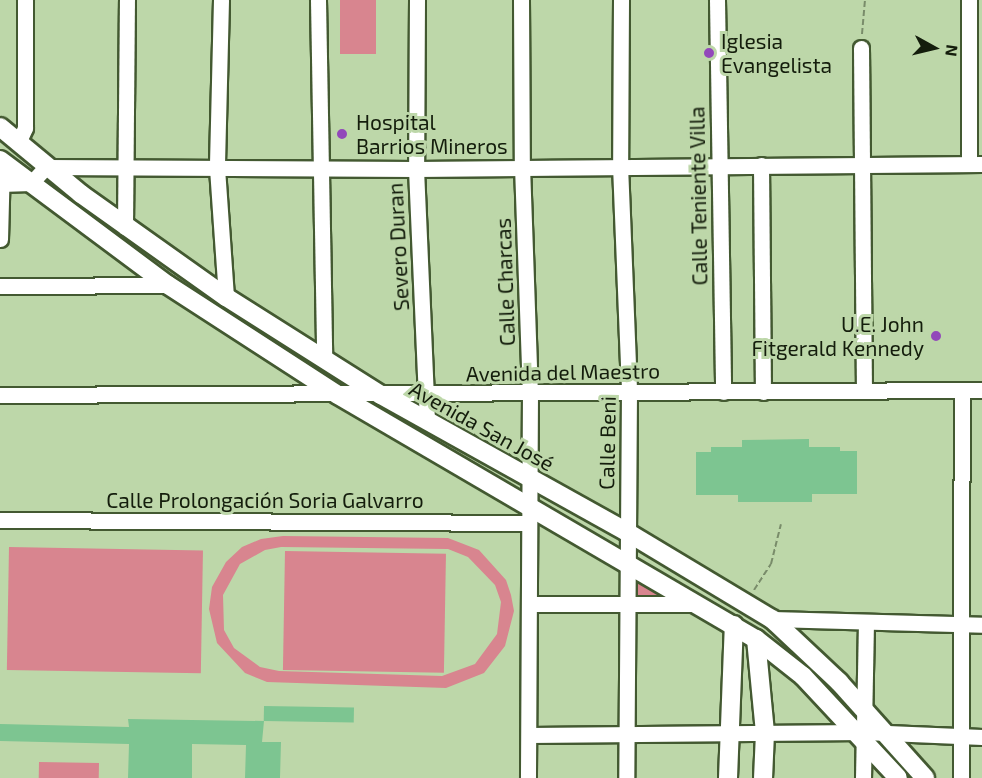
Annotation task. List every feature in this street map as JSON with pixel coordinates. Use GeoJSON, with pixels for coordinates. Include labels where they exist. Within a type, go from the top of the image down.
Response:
{"type":"FeatureCollection","features":[{"type":"Feature","properties":{"kind":"street"},"geometry":{"type":"LineString","coordinates":[[18,143],[25,128],[25,0]]}},
{"type":"Feature","properties":{"kind":"street"},"geometry":{"type":"LineString","coordinates":[[125,227],[128,0]]}},
{"type":"Feature","properties":{"kind":"street"},"geometry":{"type":"LineString","coordinates":[[221,0],[216,168],[226,297]]}},
{"type":"Feature","properties":{"kind":"street"},"geometry":{"type":"LineString","coordinates":[[318,0],[318,167],[324,358]]}},
{"type":"Feature","properties":{"kind":"street","name":"Severo Duran"},"geometry":{"type":"LineString","coordinates":[[417,0],[416,169],[428,420]]}},
{"type":"Feature","properties":{"kind":"street","name":"Calle Charcas"},"geometry":{"type":"LineString","coordinates":[[521,0],[522,166],[530,392],[528,778]]}},
{"type":"Feature","properties":{"kind":"street","name":"Calle Beni"},"geometry":{"type":"LineString","coordinates":[[621,0],[620,165],[629,391],[626,778]]}},
{"type":"Feature","properties":{"kind":"street","name":"Calle Teniente Villa"},"geometry":{"type":"LineString","coordinates":[[717,0],[723,392]]}},
{"type":"Feature","properties":{"kind":"street"},"geometry":{"type":"LineString","coordinates":[[0,184],[31,183],[46,166],[416,169],[620,165],[976,164],[969,0]]}},
{"type":"Feature","properties":{"kind":"street"},"geometry":{"type":"LineString","coordinates":[[861,48],[865,164],[864,390]]}},
{"type":"Feature","properties":{"kind":"street","name":"Avenida San José"},"geometry":{"type":"LineString","coordinates":[[0,127],[125,227],[226,297],[381,395],[627,532],[772,619],[839,682],[864,713],[926,778]]}},
{"type":"Feature","properties":{"kind":"street"},"geometry":{"type":"LineString","coordinates":[[0,239],[1,161]]}},
{"type":"Feature","properties":{"kind":"street","name":"Avenida San José"},"geometry":{"type":"LineString","coordinates":[[1,161],[168,285],[338,395],[530,514],[628,562],[756,639],[803,676],[898,778]]}},
{"type":"Feature","properties":{"kind":"street"},"geometry":{"type":"LineString","coordinates":[[762,165],[763,392]]}},
{"type":"Feature","properties":{"kind":"street"},"geometry":{"type":"LineString","coordinates":[[0,286],[168,285]]}},
{"type":"Feature","properties":{"kind":"street"},"geometry":{"type":"LineString","coordinates":[[961,778],[962,390]]}},
{"type":"Feature","properties":{"kind":"street","name":"Avenida del Maestro"},"geometry":{"type":"LineString","coordinates":[[0,395],[426,395],[629,391],[982,390]]}},
{"type":"Feature","properties":{"kind":"street","name":"Calle Prolongación Soria Galvarro"},"geometry":{"type":"LineString","coordinates":[[0,520],[530,514]]}},
{"type":"Feature","properties":{"kind":"street"},"geometry":{"type":"LineString","coordinates":[[529,604],[700,604]]}},
{"type":"Feature","properties":{"kind":"street"},"geometry":{"type":"LineString","coordinates":[[732,656],[756,639],[772,619],[982,624]]}},
{"type":"Feature","properties":{"kind":"street"},"geometry":{"type":"LineString","coordinates":[[863,778],[861,736],[867,623]]}},
{"type":"Feature","properties":{"kind":"street"},"geometry":{"type":"LineString","coordinates":[[728,778],[734,625]]}},
{"type":"Feature","properties":{"kind":"street"},"geometry":{"type":"LineString","coordinates":[[756,639],[765,734],[763,778]]}},
{"type":"Feature","properties":{"kind":"street"},"geometry":{"type":"LineString","coordinates":[[529,735],[628,733],[861,736],[884,733],[982,737]]}},
{"type":"Feature","properties":{"kind":"path"},"geometry":{"type":"LineString","coordinates":[[861,48],[865,0]]}},
{"type":"Feature","properties":{"kind":"path"},"geometry":{"type":"LineString","coordinates":[[741,602],[756,589],[771,564],[781,524]]}},
{"type":"Feature","properties":{"kind":"shaded area"},"geometry":{"type":"Polygon","coordinates":[[[340,0],[376,0],[376,54],[340,54],[340,0]]]}},
{"type":"Feature","properties":{"kind":"shaded area"},"geometry":{"type":"Polygon","coordinates":[[[283,536],[448,538],[479,550],[506,580],[511,595],[514,611],[505,646],[484,673],[446,688],[267,682],[245,673],[217,643],[209,609],[212,587],[226,562],[242,547],[261,539],[283,536]],[[281,547],[265,550],[240,564],[223,595],[224,630],[234,648],[260,667],[279,671],[442,676],[475,664],[497,634],[501,602],[495,585],[468,557],[448,549],[281,547]]]}},
{"type":"Feature","properties":{"kind":"shaded area"},"geometry":{"type":"Polygon","coordinates":[[[9,547],[203,550],[201,673],[7,670],[9,547]]]}},
{"type":"Feature","properties":{"kind":"shaded area"},"geometry":{"type":"Polygon","coordinates":[[[285,551],[446,554],[444,673],[283,670],[285,551]]]}},
{"type":"Feature","properties":{"kind":"shaded area"},"geometry":{"type":"Polygon","coordinates":[[[636,578],[670,598],[636,597],[636,578]]]}},
{"type":"Feature","properties":{"kind":"shaded area"},"geometry":{"type":"Polygon","coordinates":[[[39,762],[99,763],[99,778],[39,778],[39,762]]]}},
{"type":"Feature","properties":{"kind":"building"},"geometry":{"type":"Polygon","coordinates":[[[809,439],[809,447],[840,447],[840,451],[857,451],[857,494],[812,494],[812,502],[738,502],[738,495],[696,495],[696,452],[711,452],[711,447],[742,447],[742,440],[809,439]]]}},
{"type":"Feature","properties":{"kind":"building"},"geometry":{"type":"Polygon","coordinates":[[[264,706],[354,708],[354,723],[264,721],[264,706]]]}},
{"type":"Feature","properties":{"kind":"building"},"geometry":{"type":"Polygon","coordinates":[[[128,719],[264,721],[262,742],[281,742],[280,778],[245,778],[246,745],[192,744],[192,778],[128,778],[129,744],[0,741],[0,724],[129,727],[128,719]]]}},
{"type":"Feature","properties":{"kind":"place","name":"Iglesia Evangelista"},"geometry":{"type":"Point","coordinates":[709,53]}},
{"type":"Feature","properties":{"kind":"place","name":"Hospital Barrios Mineros"},"geometry":{"type":"Point","coordinates":[342,134]}},
{"type":"Feature","properties":{"kind":"place","name":"U.E. John Fitgerald Kennedy"},"geometry":{"type":"Point","coordinates":[936,336]}}]}
